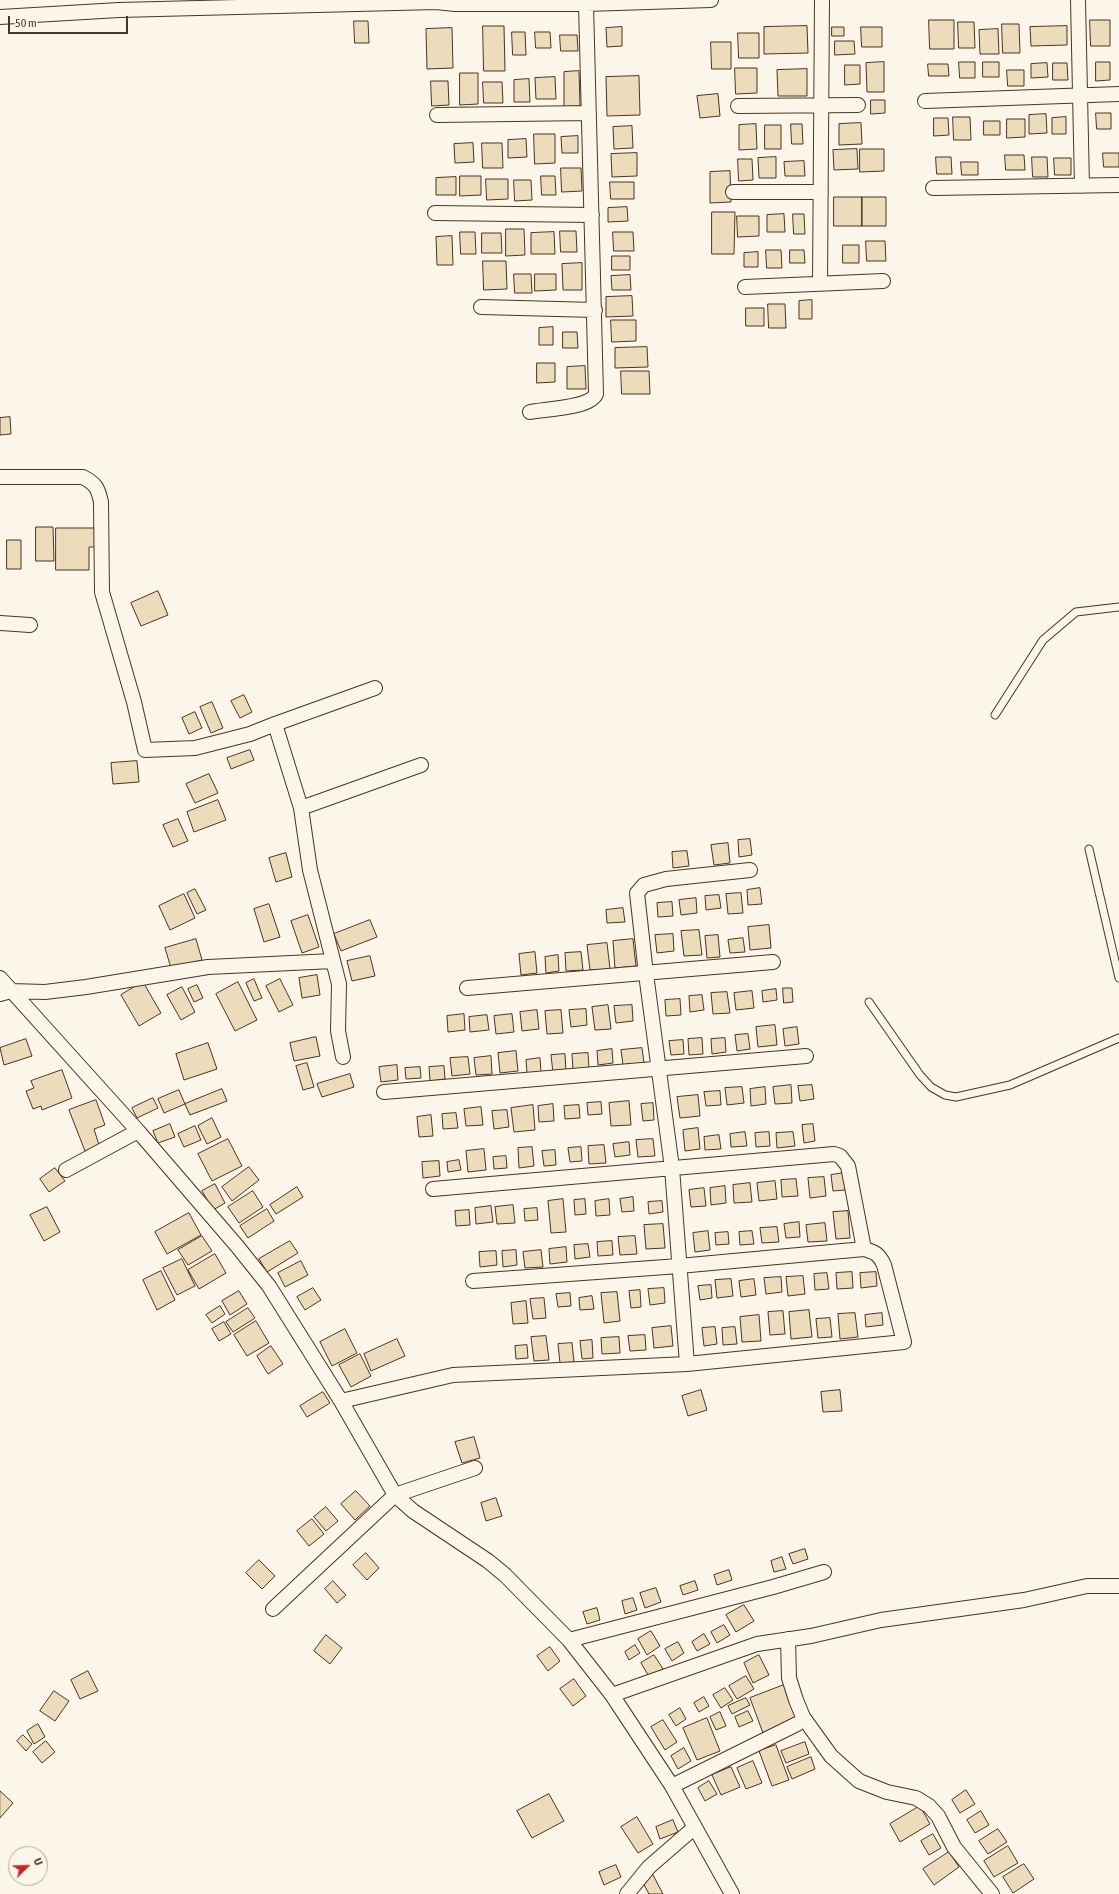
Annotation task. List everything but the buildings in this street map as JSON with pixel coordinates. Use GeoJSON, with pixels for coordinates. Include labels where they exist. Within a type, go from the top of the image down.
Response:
{"type":"FeatureCollection","features":[{"type":"Feature","properties":{"kind":"street"},"geometry":{"type":"LineString","coordinates":[[0,18],[135,10],[384,2],[436,1],[455,4],[586,4],[711,0]]}},
{"type":"Feature","properties":{"kind":"street"},"geometry":{"type":"LineString","coordinates":[[820,284],[822,0]]}},
{"type":"Feature","properties":{"kind":"street"},"geometry":{"type":"LineString","coordinates":[[1078,0],[1082,186]]}},
{"type":"Feature","properties":{"kind":"street"},"geometry":{"type":"LineString","coordinates":[[530,412],[584,404],[594,399],[596,387],[586,4]]}},
{"type":"Feature","properties":{"kind":"street"},"geometry":{"type":"LineString","coordinates":[[925,101],[1119,94]]}},
{"type":"Feature","properties":{"kind":"street"},"geometry":{"type":"LineString","coordinates":[[738,106],[858,105]]}},
{"type":"Feature","properties":{"kind":"street"},"geometry":{"type":"LineString","coordinates":[[437,115],[589,113]]}},
{"type":"Feature","properties":{"kind":"street"},"geometry":{"type":"LineString","coordinates":[[933,188],[1119,185]]}},
{"type":"Feature","properties":{"kind":"street"},"geometry":{"type":"LineString","coordinates":[[733,192],[821,192]]}},
{"type":"Feature","properties":{"kind":"street"},"geometry":{"type":"LineString","coordinates":[[435,213],[592,215]]}},
{"type":"Feature","properties":{"kind":"street"},"geometry":{"type":"LineString","coordinates":[[745,287],[883,281]]}},
{"type":"Feature","properties":{"kind":"street"},"geometry":{"type":"LineString","coordinates":[[481,307],[595,310]]}},
{"type":"Feature","properties":{"kind":"street"},"geometry":{"type":"LineString","coordinates":[[0,478],[83,477],[93,482],[98,491],[101,502],[102,592],[134,702],[145,750],[195,748],[250,734],[375,688]]}},
{"type":"Feature","properties":{"kind":"street"},"geometry":{"type":"LineString","coordinates":[[0,623],[30,625]]}},
{"type":"Feature","properties":{"kind":"street"},"geometry":{"type":"LineString","coordinates":[[276,724],[301,808],[310,870],[321,909],[338,984],[338,1031],[343,1056]]}},
{"type":"Feature","properties":{"kind":"street"},"geometry":{"type":"LineString","coordinates":[[301,808],[421,765]]}},
{"type":"Feature","properties":{"kind":"street"},"geometry":{"type":"LineString","coordinates":[[687,1364],[672,1168],[658,1069],[637,893],[640,887],[666,879],[750,870]]}},
{"type":"Feature","properties":{"kind":"street"},"geometry":{"type":"LineString","coordinates":[[5,992],[45,992],[79,988],[208,966],[333,961]]}},
{"type":"Feature","properties":{"kind":"street"},"geometry":{"type":"LineString","coordinates":[[467,988],[646,974],[773,962]]}},
{"type":"Feature","properties":{"kind":"street"},"geometry":{"type":"LineString","coordinates":[[0,978],[5,992],[138,1131],[237,1246],[269,1286],[341,1402],[395,1494],[413,1510],[505,1575],[569,1640],[612,1695],[672,1786],[732,1894]]}},
{"type":"Feature","properties":{"kind":"street"},"geometry":{"type":"LineString","coordinates":[[384,1092],[806,1056]]}},
{"type":"Feature","properties":{"kind":"street"},"geometry":{"type":"LineString","coordinates":[[66,1170],[138,1131]]}},
{"type":"Feature","properties":{"kind":"street"},"geometry":{"type":"LineString","coordinates":[[433,1189],[834,1154],[840,1156],[848,1166],[864,1249]]}},
{"type":"Feature","properties":{"kind":"street"},"geometry":{"type":"LineString","coordinates":[[341,1402],[453,1375],[687,1364],[904,1342],[884,1265],[880,1256],[874,1252],[864,1249],[679,1266],[473,1281]]}},
{"type":"Feature","properties":{"kind":"street"},"geometry":{"type":"LineString","coordinates":[[273,1609],[395,1494],[475,1468]]}},
{"type":"Feature","properties":{"kind":"street"},"geometry":{"type":"LineString","coordinates":[[569,1640],[773,1587],[824,1572]]}},
{"type":"Feature","properties":{"kind":"street"},"geometry":{"type":"LineString","coordinates":[[612,1695],[757,1644],[811,1636],[881,1620],[1024,1600],[1087,1586],[1119,1586]]}},
{"type":"Feature","properties":{"kind":"street"},"geometry":{"type":"LineString","coordinates":[[788,1639],[789,1678],[796,1700],[804,1717],[831,1756],[860,1781],[887,1792],[916,1798],[929,1806],[938,1816],[954,1847],[992,1894]]}},
{"type":"Feature","properties":{"kind":"street"},"geometry":{"type":"LineString","coordinates":[[672,1786],[797,1724]]}},
{"type":"Feature","properties":{"kind":"street"},"geometry":{"type":"LineString","coordinates":[[627,1894],[649,1866],[695,1827]]}},
{"type":"Feature","properties":{"kind":"lane"},"geometry":{"type":"LineString","coordinates":[[995,715],[1043,640],[1076,612],[1119,607]]}},
{"type":"Feature","properties":{"kind":"lane"},"geometry":{"type":"LineString","coordinates":[[1089,849],[1119,978]]}},
{"type":"Feature","properties":{"kind":"lane"},"geometry":{"type":"LineString","coordinates":[[869,1002],[920,1076],[931,1087],[945,1095],[956,1097],[1010,1085],[1119,1038]]}}]}
